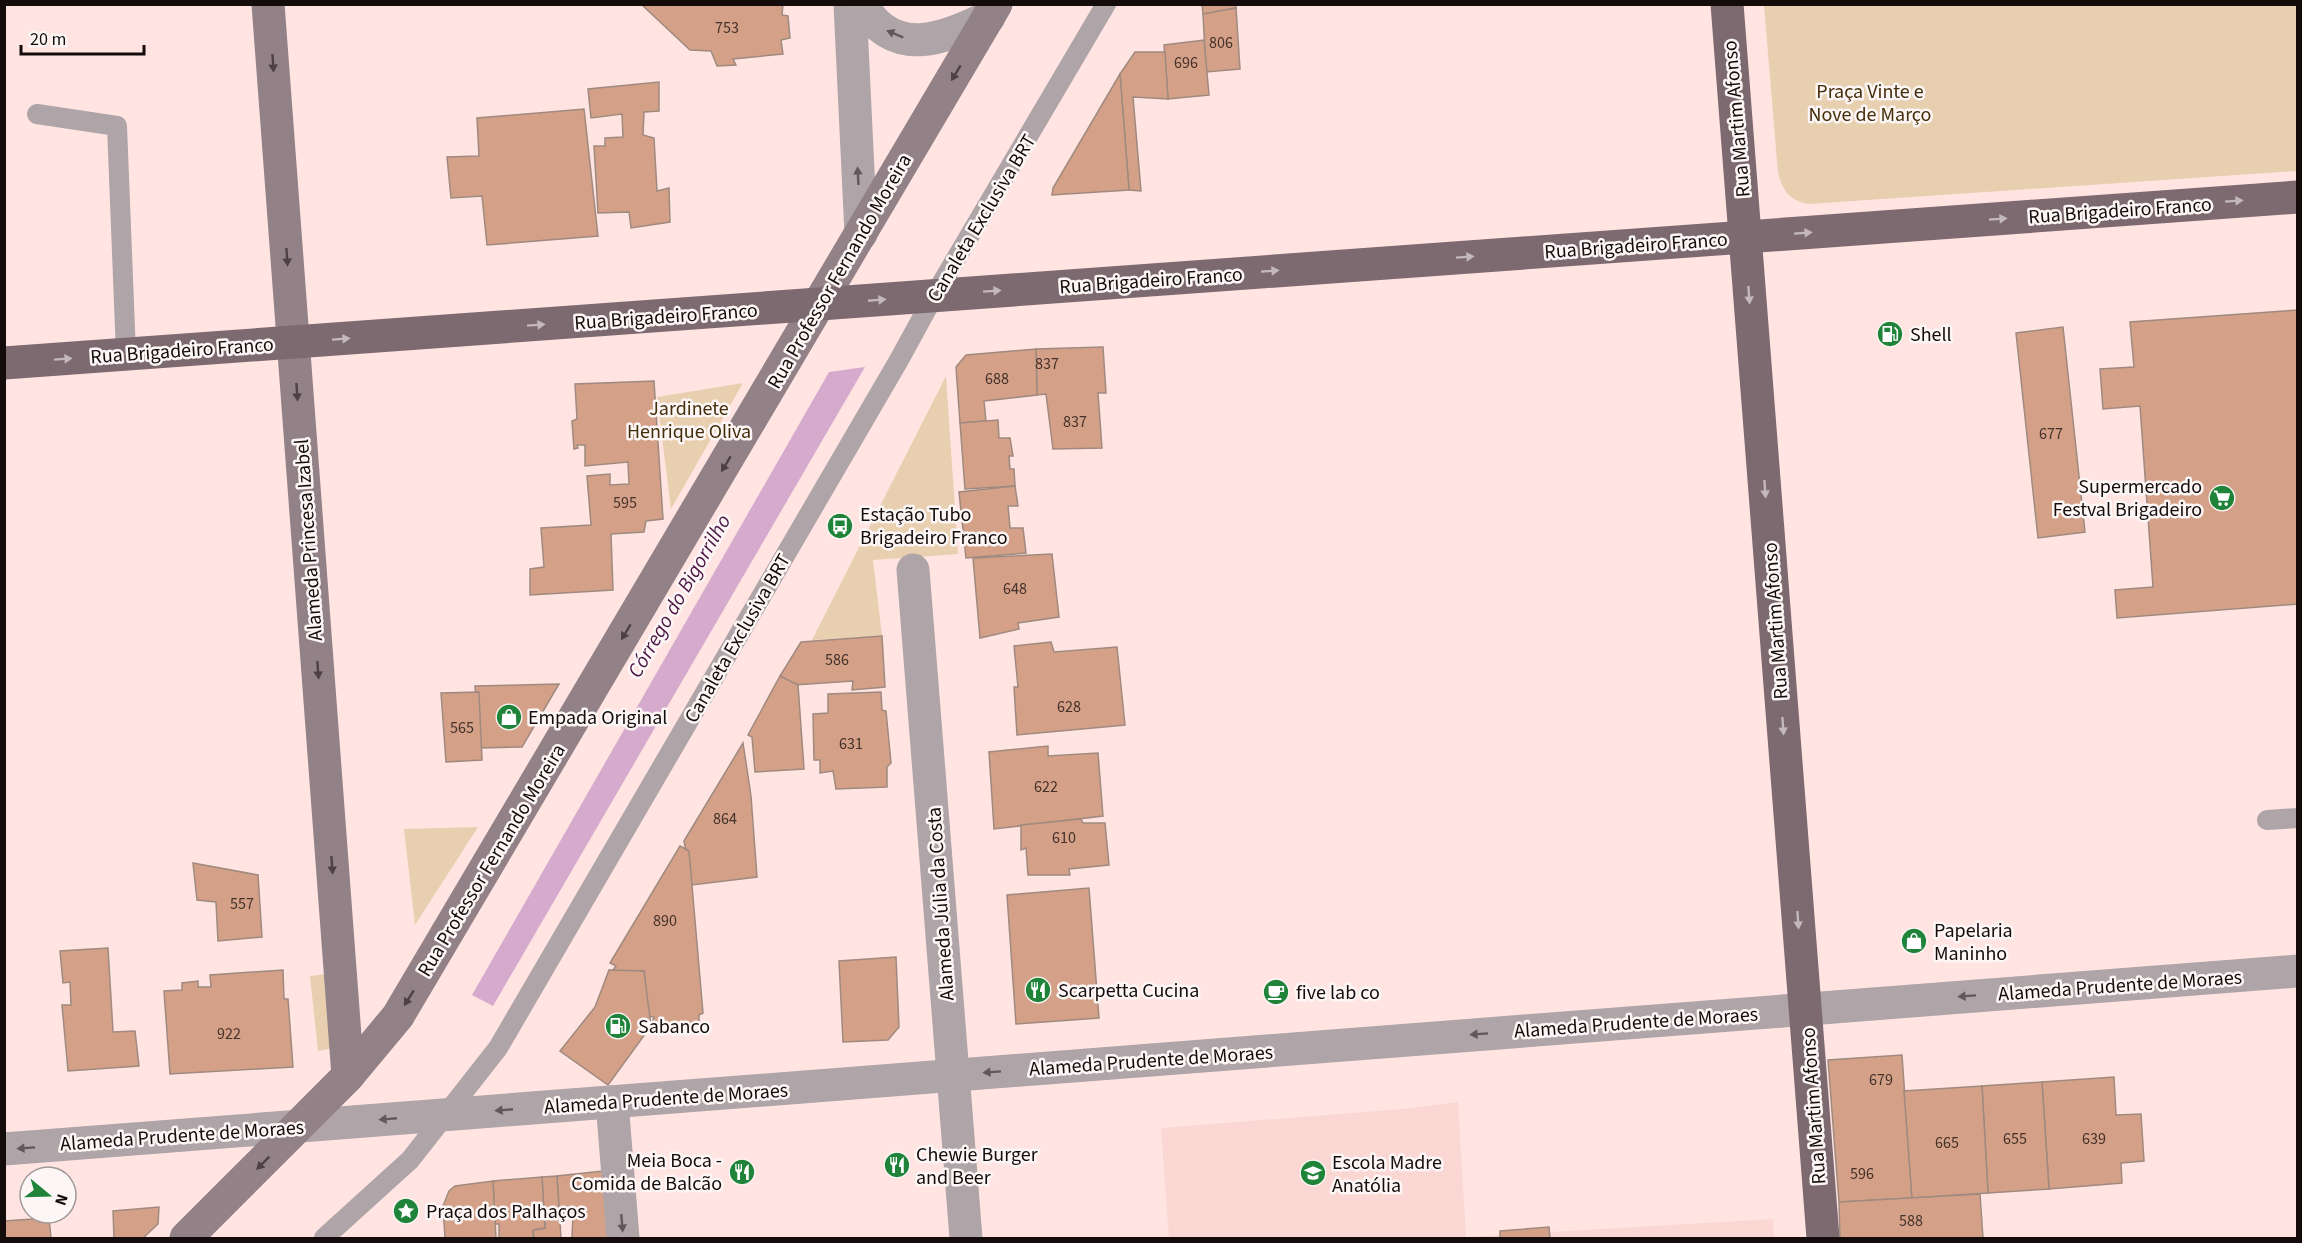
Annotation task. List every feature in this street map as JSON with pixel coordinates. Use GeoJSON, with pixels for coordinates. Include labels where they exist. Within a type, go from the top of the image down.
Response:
{"type":"FeatureCollection","features":[{"type":"Feature","properties":{"kind":"main road","name":"Rua Martim Afonso"},"geometry":{"type":"LineString","coordinates":[[1726,4],[1823,1239]]}},
{"type":"Feature","properties":{"kind":"main road","name":"Rua Brigadeiro Franco"},"geometry":{"type":"LineString","coordinates":[[4,363],[2298,197]]}},
{"type":"Feature","properties":{"kind":"street","name":"Alameda Princesa Izabel"},"geometry":{"type":"LineString","coordinates":[[268,4],[348,1076]]}},
{"type":"Feature","properties":{"kind":"street"},"geometry":{"type":"LineString","coordinates":[[850,4],[861,234]]}},
{"type":"Feature","properties":{"kind":"street"},"geometry":{"type":"LineString","coordinates":[[861,4],[880,27],[897,37],[916,40],[935,39],[953,34],[993,11]]}},
{"type":"Feature","properties":{"kind":"street","name":"Rua Professor Fernando Moreira"},"geometry":{"type":"LineString","coordinates":[[186,1239],[348,1076],[384,1035],[418,984],[993,11]]}},
{"type":"Feature","properties":{"kind":"street","name":"Alameda Júlia da Costa"},"geometry":{"type":"LineString","coordinates":[[913,570],[966,1239]]}},
{"type":"Feature","properties":{"kind":"street","name":"Alameda Prudente de Moraes"},"geometry":{"type":"LineString","coordinates":[[4,1149],[2298,971]]}},
{"type":"Feature","properties":{"kind":"street"},"geometry":{"type":"LineString","coordinates":[[612,1102],[623,1239]]}},
{"type":"Feature","properties":{"kind":"lane","name":"Canaleta Exclusiva BRT"},"geometry":{"type":"LineString","coordinates":[[324,1239],[410,1160],[498,1047],[1106,4]]}},
{"type":"Feature","properties":{"kind":"lane"},"geometry":{"type":"LineString","coordinates":[[37,114],[117,126],[126,354]]}},
{"type":"Feature","properties":{"kind":"lane"},"geometry":{"type":"LineString","coordinates":[[2267,820],[2298,818]]}},
{"type":"Feature","properties":{"kind":"shaded area"},"geometry":{"type":"Polygon","coordinates":[[[865,367],[493,1006],[472,995],[829,372],[865,367]]]}},
{"type":"Feature","properties":{"kind":"shaded area","name":"Escola Madre Anatólia"},"geometry":{"type":"Polygon","coordinates":[[[1458,1102],[1466,1237],[1773,1219],[1774,1238],[1169,1238],[1161,1128],[1402,1109],[1458,1102]]]}},
{"type":"Feature","properties":{"kind":"green space","name":"Praça Vinte e Nove de Março"},"geometry":{"type":"Polygon","coordinates":[[[1764,5],[2297,5],[2297,171],[1808,204],[1801,202],[1788,194],[1778,173],[1764,5]]]}},
{"type":"Feature","properties":{"kind":"green space"},"geometry":{"type":"Polygon","coordinates":[[[946,376],[958,554],[873,560],[882,636],[812,640],[946,376]]]}},
{"type":"Feature","properties":{"kind":"green space","name":"Jardinete Henrique Oliva"},"geometry":{"type":"Polygon","coordinates":[[[743,383],[671,509],[657,397],[743,383]]]}},
{"type":"Feature","properties":{"kind":"green space"},"geometry":{"type":"Polygon","coordinates":[[[478,827],[415,925],[404,829],[478,827]]]}},
{"type":"Feature","properties":{"kind":"green space"},"geometry":{"type":"Polygon","coordinates":[[[327,974],[333,1048],[318,1051],[310,976],[327,974]]]}},
{"type":"Feature","properties":{"kind":"building"},"geometry":{"type":"Polygon","coordinates":[[[641,4],[783,4],[782,15],[788,16],[790,38],[781,40],[783,54],[733,59],[736,65],[717,66],[711,51],[690,50],[641,4]]]}},
{"type":"Feature","properties":{"kind":"building"},"geometry":{"type":"Polygon","coordinates":[[[1202,4],[1236,4],[1236,8],[1203,14],[1202,4]]]}},
{"type":"Feature","properties":{"kind":"building"},"geometry":{"type":"Polygon","coordinates":[[[1236,8],[1240,69],[1206,72],[1203,14],[1236,8]]]}},
{"type":"Feature","properties":{"kind":"building"},"geometry":{"type":"Polygon","coordinates":[[[1204,40],[1209,95],[1168,99],[1164,45],[1204,40]]]}},
{"type":"Feature","properties":{"kind":"building"},"geometry":{"type":"Polygon","coordinates":[[[1135,52],[1165,52],[1168,99],[1133,97],[1141,191],[1129,190],[1120,74],[1135,52]]]}},
{"type":"Feature","properties":{"kind":"building"},"geometry":{"type":"Polygon","coordinates":[[[1120,74],[1129,190],[1052,195],[1053,188],[1120,74]]]}},
{"type":"Feature","properties":{"kind":"building"},"geometry":{"type":"Polygon","coordinates":[[[659,82],[659,111],[644,112],[643,135],[654,138],[657,191],[669,188],[670,222],[631,228],[629,212],[598,213],[594,146],[605,146],[605,138],[623,137],[622,114],[591,118],[588,89],[659,82]]]}},
{"type":"Feature","properties":{"kind":"building"},"geometry":{"type":"Polygon","coordinates":[[[584,109],[598,236],[487,245],[482,196],[451,198],[447,157],[479,156],[477,118],[584,109]]]}},
{"type":"Feature","properties":{"kind":"building","name":"Supermercado Festval Brigadeiro"},"geometry":{"type":"Polygon","coordinates":[[[2298,310],[2298,604],[2117,618],[2115,590],[2153,587],[2140,406],[2103,409],[2100,369],[2134,367],[2130,322],[2298,310]]]}},
{"type":"Feature","properties":{"kind":"building"},"geometry":{"type":"Polygon","coordinates":[[[2063,327],[2085,532],[2038,538],[2016,333],[2063,327]]]}},
{"type":"Feature","properties":{"kind":"building"},"geometry":{"type":"Polygon","coordinates":[[[1103,347],[1106,393],[1098,393],[1102,448],[1053,449],[1046,394],[1037,395],[1036,349],[1103,347]]]}},
{"type":"Feature","properties":{"kind":"building"},"geometry":{"type":"Polygon","coordinates":[[[1036,349],[1037,395],[984,401],[986,421],[960,423],[956,367],[966,355],[1036,349]]]}},
{"type":"Feature","properties":{"kind":"building"},"geometry":{"type":"Polygon","coordinates":[[[654,381],[663,519],[646,521],[644,532],[611,534],[613,590],[530,595],[530,569],[544,567],[541,528],[591,525],[587,476],[610,474],[610,485],[629,484],[628,462],[585,466],[585,445],[577,445],[578,448],[574,449],[572,421],[577,419],[575,384],[654,381]]]}},
{"type":"Feature","properties":{"kind":"building"},"geometry":{"type":"Polygon","coordinates":[[[998,420],[999,438],[1010,438],[1013,456],[1009,456],[1010,469],[1014,469],[1015,486],[965,489],[960,423],[998,420]]]}},
{"type":"Feature","properties":{"kind":"building"},"geometry":{"type":"Polygon","coordinates":[[[1015,486],[1018,506],[1008,506],[1010,528],[1023,528],[1026,553],[966,558],[959,492],[1015,486]]]}},
{"type":"Feature","properties":{"kind":"building"},"geometry":{"type":"Polygon","coordinates":[[[1052,554],[1059,617],[1018,623],[1019,629],[980,638],[973,558],[1052,554]]]}},
{"type":"Feature","properties":{"kind":"building"},"geometry":{"type":"Polygon","coordinates":[[[882,636],[885,687],[852,690],[853,681],[794,685],[780,676],[801,642],[882,636]]]}},
{"type":"Feature","properties":{"kind":"building"},"geometry":{"type":"Polygon","coordinates":[[[1051,642],[1054,652],[1117,647],[1125,725],[1017,735],[1014,687],[1018,687],[1014,646],[1051,642]]]}},
{"type":"Feature","properties":{"kind":"building"},"geometry":{"type":"Polygon","coordinates":[[[780,676],[798,685],[804,769],[755,772],[752,737],[748,735],[780,676]]]}},
{"type":"Feature","properties":{"kind":"building","name":"Empada Original"},"geometry":{"type":"Polygon","coordinates":[[[559,684],[522,747],[480,748],[475,686],[559,684]]]}},
{"type":"Feature","properties":{"kind":"building"},"geometry":{"type":"Polygon","coordinates":[[[479,692],[482,760],[446,762],[441,693],[479,692]]]}},
{"type":"Feature","properties":{"kind":"building"},"geometry":{"type":"Polygon","coordinates":[[[881,692],[882,710],[886,711],[891,763],[887,767],[887,787],[836,789],[833,771],[820,773],[820,760],[814,760],[813,714],[828,713],[828,694],[881,692]]]}},
{"type":"Feature","properties":{"kind":"building"},"geometry":{"type":"Polygon","coordinates":[[[743,743],[751,796],[757,877],[692,885],[684,841],[743,743]]]}},
{"type":"Feature","properties":{"kind":"building"},"geometry":{"type":"Polygon","coordinates":[[[1048,746],[1048,756],[1098,753],[1103,816],[994,829],[989,752],[1048,746]]]}},
{"type":"Feature","properties":{"kind":"building"},"geometry":{"type":"Polygon","coordinates":[[[1081,819],[1083,823],[1105,823],[1109,865],[1069,869],[1070,875],[1028,875],[1026,848],[1021,850],[1021,825],[1081,819]]]}},
{"type":"Feature","properties":{"kind":"building"},"geometry":{"type":"Polygon","coordinates":[[[680,846],[689,851],[703,1013],[699,1015],[699,1022],[651,1026],[654,1017],[648,1016],[644,971],[611,973],[616,966],[610,963],[680,846]]]}},
{"type":"Feature","properties":{"kind":"building"},"geometry":{"type":"Polygon","coordinates":[[[193,863],[258,875],[262,937],[218,941],[216,902],[197,900],[193,863]]]}},
{"type":"Feature","properties":{"kind":"building"},"geometry":{"type":"Polygon","coordinates":[[[1089,888],[1099,1018],[1016,1024],[1007,895],[1089,888]]]}},
{"type":"Feature","properties":{"kind":"building"},"geometry":{"type":"Polygon","coordinates":[[[108,948],[113,1032],[135,1031],[139,1066],[68,1071],[62,1005],[71,1005],[70,982],[63,983],[60,951],[108,948]]]}},
{"type":"Feature","properties":{"kind":"building"},"geometry":{"type":"Polygon","coordinates":[[[896,957],[899,1027],[888,1040],[843,1042],[839,961],[896,957]]]}},
{"type":"Feature","properties":{"kind":"building"},"geometry":{"type":"Polygon","coordinates":[[[283,970],[284,999],[288,999],[293,1067],[170,1074],[164,991],[182,990],[182,983],[198,981],[198,987],[211,987],[210,975],[283,970]]]}},
{"type":"Feature","properties":{"kind":"building"},"geometry":{"type":"Polygon","coordinates":[[[609,970],[644,971],[651,1026],[608,1085],[560,1051],[595,1007],[609,970]]]}},
{"type":"Feature","properties":{"kind":"building"},"geometry":{"type":"Polygon","coordinates":[[[1902,1055],[1912,1198],[1839,1202],[1828,1060],[1902,1055]]]}},
{"type":"Feature","properties":{"kind":"building"},"geometry":{"type":"Polygon","coordinates":[[[2114,1077],[2116,1115],[2141,1114],[2144,1161],[2121,1163],[2122,1183],[2049,1189],[2042,1082],[2114,1077]]]}},
{"type":"Feature","properties":{"kind":"building"},"geometry":{"type":"Polygon","coordinates":[[[2042,1082],[2049,1189],[1988,1193],[1982,1086],[2042,1082]]]}},
{"type":"Feature","properties":{"kind":"building"},"geometry":{"type":"Polygon","coordinates":[[[1982,1086],[1988,1193],[1912,1198],[1904,1091],[1982,1086]]]}},
{"type":"Feature","properties":{"kind":"building"},"geometry":{"type":"Polygon","coordinates":[[[612,1170],[618,1238],[572,1238],[573,1213],[559,1213],[557,1176],[612,1170]]]}},
{"type":"Feature","properties":{"kind":"building"},"geometry":{"type":"Polygon","coordinates":[[[557,1176],[561,1238],[534,1238],[533,1230],[545,1228],[542,1177],[557,1176]]]}},
{"type":"Feature","properties":{"kind":"building"},"geometry":{"type":"Polygon","coordinates":[[[542,1177],[545,1228],[533,1230],[533,1238],[499,1238],[499,1224],[495,1224],[493,1181],[542,1177]]]}},
{"type":"Feature","properties":{"kind":"building"},"geometry":{"type":"Polygon","coordinates":[[[493,1181],[496,1238],[445,1238],[443,1206],[449,1191],[455,1186],[493,1181]]]}},
{"type":"Feature","properties":{"kind":"building"},"geometry":{"type":"Polygon","coordinates":[[[1980,1194],[1983,1238],[1840,1238],[1839,1202],[1980,1194]]]}},
{"type":"Feature","properties":{"kind":"building"},"geometry":{"type":"Polygon","coordinates":[[[159,1207],[158,1224],[143,1238],[114,1238],[113,1211],[159,1207]]]}},
{"type":"Feature","properties":{"kind":"building"},"geometry":{"type":"Polygon","coordinates":[[[18,1220],[18,1225],[50,1225],[51,1238],[4,1238],[4,1221],[18,1220]]]}},
{"type":"Feature","properties":{"kind":"building"},"geometry":{"type":"Polygon","coordinates":[[[1549,1227],[1550,1238],[1500,1238],[1500,1231],[1549,1227]]]}},
{"type":"Feature","properties":{"kind":"place","name":"Shell"},"geometry":{"type":"Point","coordinates":[1890,334]}},
{"type":"Feature","properties":{"kind":"place","name":"Supermercado Festval Brigadeiro"},"geometry":{"type":"Point","coordinates":[2222,498]}},
{"type":"Feature","properties":{"kind":"place","name":"Estação Tubo Brigadeiro Franco"},"geometry":{"type":"Point","coordinates":[840,526]}},
{"type":"Feature","properties":{"kind":"place","name":"Empada Original"},"geometry":{"type":"Point","coordinates":[509,717]}},
{"type":"Feature","properties":{"kind":"place","name":"Papelaria Maninho"},"geometry":{"type":"Point","coordinates":[1914,941]}},
{"type":"Feature","properties":{"kind":"place","name":"Scarpetta Cucina"},"geometry":{"type":"Point","coordinates":[1038,990]}},
{"type":"Feature","properties":{"kind":"place","name":"five lab co"},"geometry":{"type":"Point","coordinates":[1276,992]}},
{"type":"Feature","properties":{"kind":"place","name":"Sabanco"},"geometry":{"type":"Point","coordinates":[618,1026]}},
{"type":"Feature","properties":{"kind":"place","name":"Chewie Burger and Beer"},"geometry":{"type":"Point","coordinates":[897,1165]}},
{"type":"Feature","properties":{"kind":"place","name":"Meia Boca - Comida de Balcão"},"geometry":{"type":"Point","coordinates":[742,1172]}},
{"type":"Feature","properties":{"kind":"place","name":"Escola Madre Anatólia"},"geometry":{"type":"Point","coordinates":[1313,1173]}},
{"type":"Feature","properties":{"kind":"place","name":"Praça dos Palhaços"},"geometry":{"type":"Point","coordinates":[406,1211]}},
{"type":"Feature","properties":{"kind":"water label","name":"Córrego do Bigorrilho"},"geometry":{"type":"Point","coordinates":[679,596]}}]}
